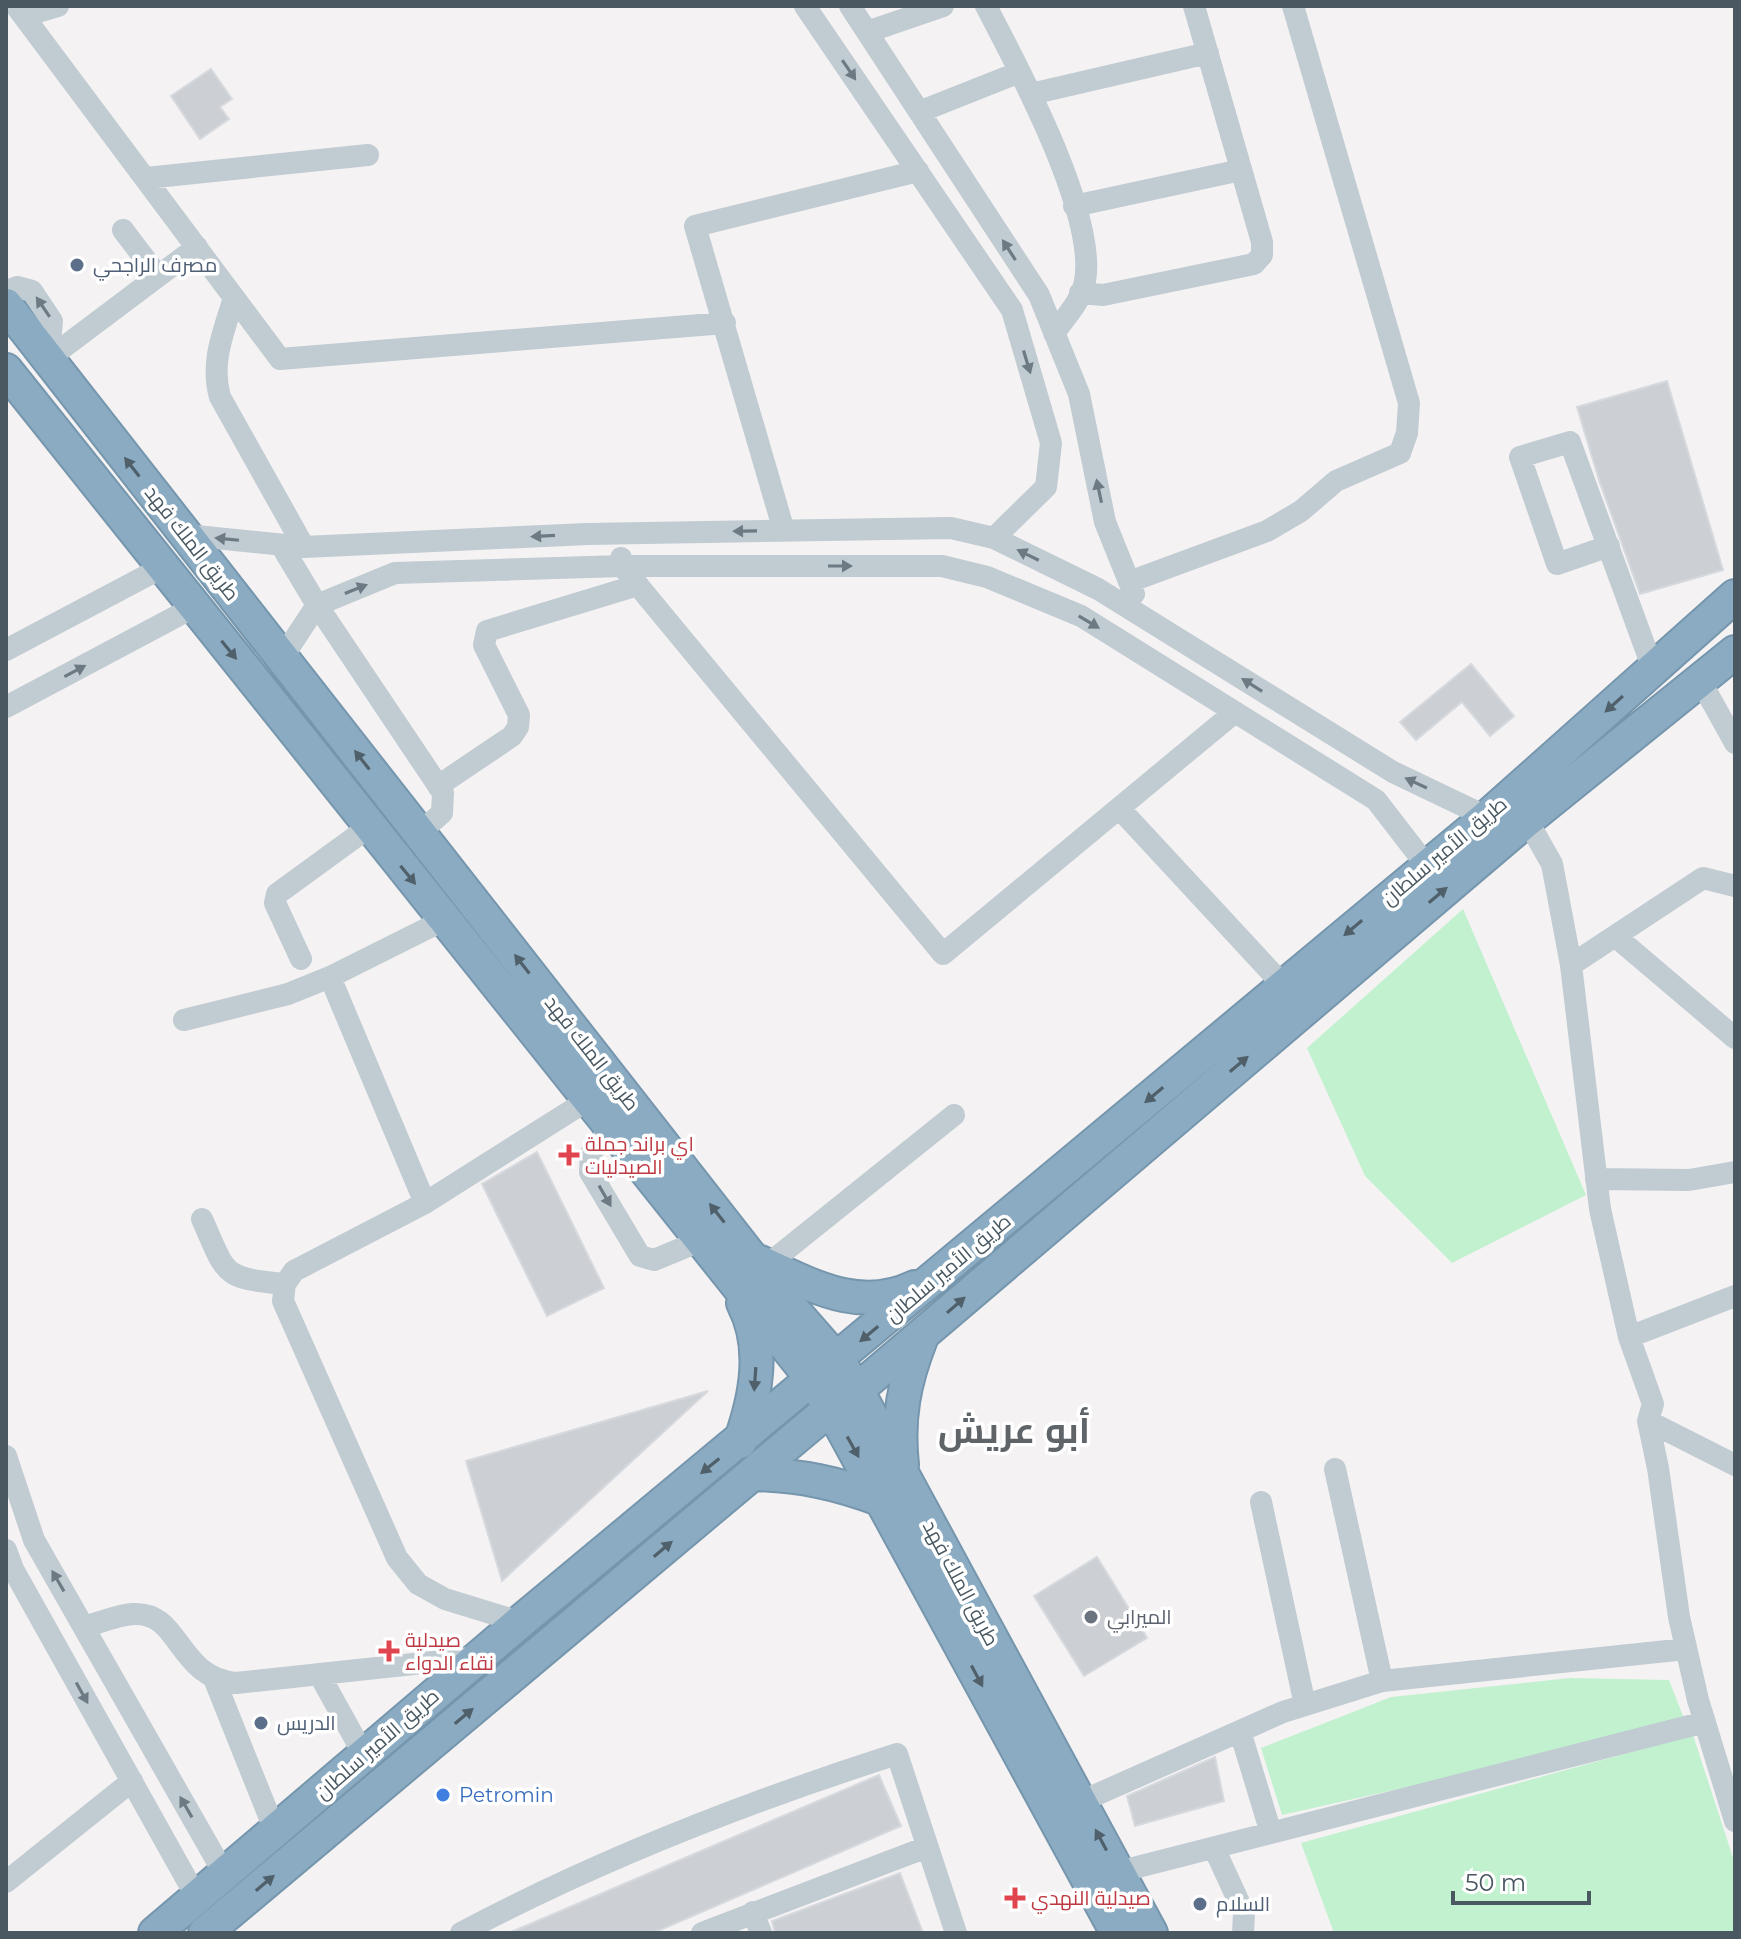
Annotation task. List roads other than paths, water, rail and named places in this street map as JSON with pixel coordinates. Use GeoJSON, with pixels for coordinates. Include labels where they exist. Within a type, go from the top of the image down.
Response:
{"type":"FeatureCollection","features":[{"type":"Feature","properties":{"kind":"highway","name":"طريق الملك فهد"},"geometry":{"type":"LineString","coordinates":[[6,305],[419,833],[750,1267],[837,1360],[844,1399],[882,1500],[1117,1933]]}},
{"type":"Feature","properties":{"kind":"highway","name":"طريق الملك فهد"},"geometry":{"type":"LineString","coordinates":[[6,370],[700,1241],[750,1267],[813,1380],[844,1399],[904,1476],[1151,1933]]}},
{"type":"Feature","properties":{"kind":"highway","name":"طريق الأمير سلطان"},"geometry":{"type":"LineString","coordinates":[[155,1933],[520,1622],[740,1442],[1487,817],[1735,596]]}},
{"type":"Feature","properties":{"kind":"highway","name":"طريق الأمير سلطان"},"geometry":{"type":"LineString","coordinates":[[223,1927],[752,1474],[922,1334],[1527,820],[1735,652]]}},
{"type":"Feature","properties":{"kind":"highway"},"geometry":{"type":"LineString","coordinates":[[740,1442],[753,1406],[757,1353],[750,1317],[750,1267],[803,1285],[867,1300],[895,1297],[936,1277]]}},
{"type":"Feature","properties":{"kind":"highway"},"geometry":{"type":"LineString","coordinates":[[904,1476],[900,1407],[905,1380],[922,1334]]}},
{"type":"Feature","properties":{"kind":"highway"},"geometry":{"type":"LineString","coordinates":[[752,1474],[793,1475],[830,1481],[882,1500]]}},
{"type":"Feature","properties":{"kind":"street"},"geometry":{"type":"LineString","coordinates":[[58,6],[20,11],[280,359],[725,323]]}},
{"type":"Feature","properties":{"kind":"street"},"geometry":{"type":"LineString","coordinates":[[805,6],[1012,310],[1051,443],[1046,487],[994,538]]}},
{"type":"Feature","properties":{"kind":"street"},"geometry":{"type":"LineString","coordinates":[[850,6],[1039,295],[1079,394],[1105,522],[1143,617]]}},
{"type":"Feature","properties":{"kind":"street"},"geometry":{"type":"LineString","coordinates":[[867,32],[943,6]]}},
{"type":"Feature","properties":{"kind":"street"},"geometry":{"type":"LineString","coordinates":[[986,6],[1031,94],[1074,206],[1086,256],[1085,283],[1054,333]]}},
{"type":"Feature","properties":{"kind":"street"},"geometry":{"type":"LineString","coordinates":[[1080,293],[1103,295],[1254,264],[1262,255],[1262,242],[1194,6]]}},
{"type":"Feature","properties":{"kind":"street"},"geometry":{"type":"LineString","coordinates":[[1129,582],[1267,531],[1301,511],[1336,481],[1400,453],[1407,433],[1409,403],[1293,6]]}},
{"type":"Feature","properties":{"kind":"street"},"geometry":{"type":"LineString","coordinates":[[1031,94],[1208,53]]}},
{"type":"Feature","properties":{"kind":"street"},"geometry":{"type":"LineString","coordinates":[[919,112],[1020,72]]}},
{"type":"Feature","properties":{"kind":"street"},"geometry":{"type":"LineString","coordinates":[[146,178],[368,155]]}},
{"type":"Feature","properties":{"kind":"street"},"geometry":{"type":"LineString","coordinates":[[1074,206],[1241,170]]}},
{"type":"Feature","properties":{"kind":"street"},"geometry":{"type":"LineString","coordinates":[[784,531],[695,226],[918,171]]}},
{"type":"Feature","properties":{"kind":"street"},"geometry":{"type":"LineString","coordinates":[[123,230],[158,276]]}},
{"type":"Feature","properties":{"kind":"street"},"geometry":{"type":"LineString","coordinates":[[42,351],[197,247]]}},
{"type":"Feature","properties":{"kind":"street"},"geometry":{"type":"LineString","coordinates":[[6,291],[17,287],[32,291],[52,321],[51,332],[42,351]]}},
{"type":"Feature","properties":{"kind":"street"},"geometry":{"type":"LineString","coordinates":[[234,298],[215,363],[217,388],[304,547]]}},
{"type":"Feature","properties":{"kind":"street"},"geometry":{"type":"LineString","coordinates":[[1609,546],[1557,564],[1520,457],[1570,442],[1609,546],[1653,669]]}},
{"type":"Feature","properties":{"kind":"street"},"geometry":{"type":"LineString","coordinates":[[186,535],[304,547],[620,534],[951,528],[994,538],[1098,589],[1393,772],[1487,817]]}},
{"type":"Feature","properties":{"kind":"street"},"geometry":{"type":"LineString","coordinates":[[620,534],[622,566],[943,954],[1235,712]]}},
{"type":"Feature","properties":{"kind":"street"},"geometry":{"type":"LineString","coordinates":[[281,545],[317,605],[438,786],[445,803],[442,813],[419,833]]}},
{"type":"Feature","properties":{"kind":"street"},"geometry":{"type":"LineString","coordinates":[[282,658],[317,605],[395,573],[622,566],[942,566],[987,577],[1081,616],[1376,800],[1427,866]]}},
{"type":"Feature","properties":{"kind":"street"},"geometry":{"type":"LineString","coordinates":[[6,650],[163,567]]}},
{"type":"Feature","properties":{"kind":"street"},"geometry":{"type":"LineString","coordinates":[[438,786],[512,736],[518,727],[519,715],[484,645],[487,631],[638,585]]}},
{"type":"Feature","properties":{"kind":"street"},"geometry":{"type":"LineString","coordinates":[[10,697],[194,607]]}},
{"type":"Feature","properties":{"kind":"street"},"geometry":{"type":"LineString","coordinates":[[1700,680],[1735,743]]}},
{"type":"Feature","properties":{"kind":"street"},"geometry":{"type":"LineString","coordinates":[[1301,753],[1319,726]]}},
{"type":"Feature","properties":{"kind":"street"},"geometry":{"type":"LineString","coordinates":[[1119,808],[1284,986]]}},
{"type":"Feature","properties":{"kind":"street"},"geometry":{"type":"LineString","coordinates":[[1527,820],[1552,864],[1571,965],[1596,1179],[1629,1337],[1653,1404],[1648,1421],[1686,1649],[1735,1821]]}},
{"type":"Feature","properties":{"kind":"street"},"geometry":{"type":"LineString","coordinates":[[301,959],[275,903],[277,894],[369,827]]}},
{"type":"Feature","properties":{"kind":"street"},"geometry":{"type":"LineString","coordinates":[[1571,965],[1703,878],[1735,886]]}},
{"type":"Feature","properties":{"kind":"street"},"geometry":{"type":"LineString","coordinates":[[184,1020],[288,994],[330,977],[444,920]]}},
{"type":"Feature","properties":{"kind":"street"},"geometry":{"type":"LineString","coordinates":[[1615,936],[1735,1038]]}},
{"type":"Feature","properties":{"kind":"street"},"geometry":{"type":"LineString","coordinates":[[330,977],[425,1203]]}},
{"type":"Feature","properties":{"kind":"street"},"geometry":{"type":"LineString","coordinates":[[520,1622],[445,1599],[418,1584],[397,1558],[283,1301],[285,1284],[294,1271],[425,1203],[588,1100]]}},
{"type":"Feature","properties":{"kind":"street"},"geometry":{"type":"LineString","coordinates":[[750,1267],[954,1115]]}},
{"type":"Feature","properties":{"kind":"street"},"geometry":{"type":"LineString","coordinates":[[611,1129],[591,1153],[590,1172],[640,1256],[654,1260],[700,1241]]}},
{"type":"Feature","properties":{"kind":"street"},"geometry":{"type":"LineString","coordinates":[[1596,1179],[1689,1180],[1735,1172]]}},
{"type":"Feature","properties":{"kind":"street"},"geometry":{"type":"LineString","coordinates":[[202,1219],[224,1270],[235,1278],[285,1284]]}},
{"type":"Feature","properties":{"kind":"street"},"geometry":{"type":"LineString","coordinates":[[1629,1337],[1735,1296]]}},
{"type":"Feature","properties":{"kind":"street"},"geometry":{"type":"LineString","coordinates":[[1648,1421],[1731,1458]]}},
{"type":"Feature","properties":{"kind":"street"},"geometry":{"type":"LineString","coordinates":[[6,1456],[34,1540],[225,1875]]}},
{"type":"Feature","properties":{"kind":"street"},"geometry":{"type":"LineString","coordinates":[[1335,1469],[1382,1681]]}},
{"type":"Feature","properties":{"kind":"street"},"geometry":{"type":"LineString","coordinates":[[1261,1502],[1305,1705]]}},
{"type":"Feature","properties":{"kind":"street"},"geometry":{"type":"LineString","coordinates":[[6,1550],[13,1569],[197,1898]]}},
{"type":"Feature","properties":{"kind":"street"},"geometry":{"type":"LineString","coordinates":[[84,1627],[132,1614],[151,1616],[164,1624],[200,1672],[215,1681],[236,1683],[480,1656]]}},
{"type":"Feature","properties":{"kind":"street"},"geometry":{"type":"LineString","coordinates":[[1080,1802],[1240,1731],[1305,1705],[1382,1681],[1686,1649]]}},
{"type":"Feature","properties":{"kind":"street"},"geometry":{"type":"LineString","coordinates":[[319,1674],[364,1755]]}},
{"type":"Feature","properties":{"kind":"street"},"geometry":{"type":"LineString","coordinates":[[215,1681],[275,1831]]}},
{"type":"Feature","properties":{"kind":"street"},"geometry":{"type":"LineString","coordinates":[[1118,1872],[1705,1722]]}},
{"type":"Feature","properties":{"kind":"street"},"geometry":{"type":"LineString","coordinates":[[1240,1731],[1271,1833]]}},
{"type":"Feature","properties":{"kind":"street"},"geometry":{"type":"LineString","coordinates":[[461,1933],[523,1900],[768,1795],[897,1754],[956,1933]]}},
{"type":"Feature","properties":{"kind":"street"},"geometry":{"type":"LineString","coordinates":[[6,1882],[132,1781]]}},
{"type":"Feature","properties":{"kind":"street"},"geometry":{"type":"LineString","coordinates":[[702,1933],[757,1923],[927,1847]]}},
{"type":"Feature","properties":{"kind":"street"},"geometry":{"type":"LineString","coordinates":[[1214,1848],[1244,1913],[1243,1933]]}},
{"type":"Feature","properties":{"kind":"place","name":"مصرف الراجحي"},"geometry":{"type":"Point","coordinates":[77,265]}},
{"type":"Feature","properties":{"kind":"place","name":"اي براند جملة الصيدليات"},"geometry":{"type":"Point","coordinates":[569,1155]}},
{"type":"Feature","properties":{"kind":"place","name":"الميرابي"},"geometry":{"type":"Point","coordinates":[1091,1617]}},
{"type":"Feature","properties":{"kind":"place","name":"صيدلية نقاء الدواء"},"geometry":{"type":"Point","coordinates":[389,1651]}},
{"type":"Feature","properties":{"kind":"place","name":"الدريس"},"geometry":{"type":"Point","coordinates":[261,1723]}},
{"type":"Feature","properties":{"kind":"place","name":"Petromin"},"geometry":{"type":"Point","coordinates":[443,1795]}},
{"type":"Feature","properties":{"kind":"place","name":"صيدلية النهدي"},"geometry":{"type":"Point","coordinates":[1015,1898]}},
{"type":"Feature","properties":{"kind":"place","name":"السلام"},"geometry":{"type":"Point","coordinates":[1200,1904]}},
{"type":"Feature","properties":{"kind":"district","name":"أبو عريش"},"geometry":{"type":"Point","coordinates":[1014,1430]}}]}
